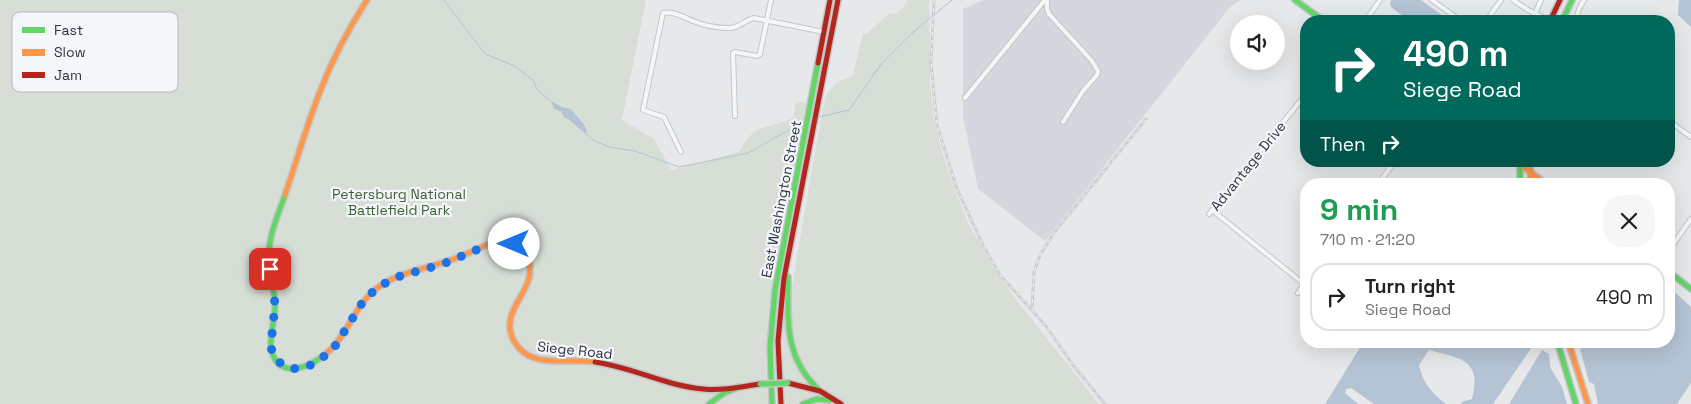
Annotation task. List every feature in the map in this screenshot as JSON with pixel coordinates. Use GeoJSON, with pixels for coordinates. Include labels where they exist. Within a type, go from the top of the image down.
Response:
{"type":"FeatureCollection","features":[{"type":"Feature","properties":{"kind":"main road","name":"Siege Road"},"geometry":{"type":"LineString","coordinates":[[367,0],[336,51],[315,99],[272,234],[269,260],[275,314],[271,349],[278,362],[286,367],[296,369],[311,365],[326,355],[336,345],[364,300],[378,287],[397,277],[443,264],[488,245],[506,242],[519,247],[526,254],[530,262],[528,279],[509,323],[511,337],[525,354],[536,359],[602,362],[696,388],[740,389],[760,385],[788,385],[820,391],[841,404]]}},
{"type":"Feature","properties":{"kind":"main road","name":"East Washington Street"},"geometry":{"type":"LineString","coordinates":[[772,404],[769,357],[771,316],[830,0]]}},
{"type":"Feature","properties":{"kind":"main road","name":"East Washington Street"},"geometry":{"type":"LineString","coordinates":[[781,404],[778,340],[781,303],[788,257],[838,0]]}},
{"type":"Feature","properties":{"kind":"main road"},"geometry":{"type":"LineString","coordinates":[[1295,0],[1316,15]]}},
{"type":"Feature","properties":{"kind":"main road"},"geometry":{"type":"LineString","coordinates":[[1553,15],[1560,0]]}},
{"type":"Feature","properties":{"kind":"main road"},"geometry":{"type":"LineString","coordinates":[[1565,15],[1572,0]]}},
{"type":"Feature","properties":{"kind":"main road"},"geometry":{"type":"LineString","coordinates":[[1524,167],[1538,178]]}},
{"type":"Feature","properties":{"kind":"main road"},"geometry":{"type":"LineString","coordinates":[[1530,167],[1530,178]]}},
{"type":"Feature","properties":{"kind":"main road"},"geometry":{"type":"LineString","coordinates":[[788,257],[787,313],[792,347],[803,374],[820,391]]}},
{"type":"Feature","properties":{"kind":"main road"},"geometry":{"type":"LineString","coordinates":[[1675,277],[1691,289]]}},
{"type":"Feature","properties":{"kind":"main road"},"geometry":{"type":"LineString","coordinates":[[1559,348],[1576,404]]}},
{"type":"Feature","properties":{"kind":"main road"},"geometry":{"type":"LineString","coordinates":[[1570,348],[1588,404]]}},
{"type":"Feature","properties":{"kind":"main road","name":"Siege Road"},"geometry":{"type":"LineString","coordinates":[[788,385],[808,390],[836,404]]}},
{"type":"Feature","properties":{"kind":"main road"},"geometry":{"type":"LineString","coordinates":[[711,404],[740,389]]}},
{"type":"Feature","properties":{"kind":"main road"},"geometry":{"type":"LineString","coordinates":[[803,404],[817,399],[830,400]]}},
{"type":"Feature","properties":{"kind":"street"},"geometry":{"type":"LineString","coordinates":[[735,116],[733,53],[759,55],[771,0]]}},
{"type":"Feature","properties":{"kind":"street"},"geometry":{"type":"LineString","coordinates":[[965,98],[1046,0]]}},
{"type":"Feature","properties":{"kind":"street"},"geometry":{"type":"LineString","coordinates":[[1046,0],[1049,14],[1092,61],[1098,71],[1063,122]]}},
{"type":"Feature","properties":{"kind":"street"},"geometry":{"type":"LineString","coordinates":[[1369,15],[1380,0]]}},
{"type":"Feature","properties":{"kind":"street"},"geometry":{"type":"LineString","coordinates":[[1432,0],[1453,15]]}},
{"type":"Feature","properties":{"kind":"street"},"geometry":{"type":"LineString","coordinates":[[1490,15],[1501,0]]}},
{"type":"Feature","properties":{"kind":"street"},"geometry":{"type":"LineString","coordinates":[[1513,0],[1535,14],[1541,0]]}},
{"type":"Feature","properties":{"kind":"street"},"geometry":{"type":"LineString","coordinates":[[1578,15],[1584,0]]}},
{"type":"Feature","properties":{"kind":"street"},"geometry":{"type":"LineString","coordinates":[[681,152],[664,117],[643,110],[662,15],[666,12],[681,15],[704,24],[728,28],[737,26],[749,19],[766,20],[832,33]]}},
{"type":"Feature","properties":{"kind":"street","name":"Advantage Drive"},"geometry":{"type":"LineString","coordinates":[[1209,214],[1300,101]]}},
{"type":"Feature","properties":{"kind":"street"},"geometry":{"type":"LineString","coordinates":[[1675,125],[1691,137]]}},
{"type":"Feature","properties":{"kind":"street"},"geometry":{"type":"LineString","coordinates":[[1382,178],[1391,167]]}},
{"type":"Feature","properties":{"kind":"street"},"geometry":{"type":"LineString","coordinates":[[1212,210],[1300,279]]}},
{"type":"Feature","properties":{"kind":"street"},"geometry":{"type":"LineString","coordinates":[[1675,242],[1691,219]]}},
{"type":"Feature","properties":{"kind":"shaded area"},"geometry":{"type":"Polygon","coordinates":[[[984,0],[1241,0],[1230,7],[1045,241],[978,189],[963,116],[963,9],[984,0]]]}},
{"type":"Feature","properties":{"kind":"green space","name":"Petersburg National Battlefield Park"},"geometry":{"type":"Polygon","coordinates":[[[0,0],[646,0],[622,120],[654,139],[671,170],[739,152],[753,133],[765,127],[789,120],[794,117],[795,105],[798,101],[806,103],[769,307],[766,356],[768,404],[0,404],[0,0]]]}},
{"type":"Feature","properties":{"kind":"green space"},"geometry":{"type":"Polygon","coordinates":[[[907,0],[929,0],[930,82],[934,122],[944,158],[968,223],[993,267],[1020,305],[1099,404],[786,404],[783,374],[783,311],[789,305],[826,95],[836,83],[853,75],[863,33],[867,33],[889,14],[900,10],[907,0]]]}},
{"type":"Feature","properties":{"kind":"water"},"geometry":{"type":"Polygon","coordinates":[[[1391,0],[1421,0],[1442,15],[1402,15],[1390,5],[1391,0]]]}},
{"type":"Feature","properties":{"kind":"water"},"geometry":{"type":"Polygon","coordinates":[[[1679,0],[1691,0],[1691,27],[1678,15],[1679,0]]]}},
{"type":"Feature","properties":{"kind":"water"},"geometry":{"type":"Polygon","coordinates":[[[551,101],[571,109],[583,123],[587,132],[585,133],[568,119],[564,118],[562,112],[554,109],[551,101]]]}},
{"type":"Feature","properties":{"kind":"water"},"geometry":{"type":"Polygon","coordinates":[[[1675,292],[1691,307],[1691,383],[1677,404],[1598,404],[1594,384],[1589,382],[1580,349],[1675,348],[1675,292]]]}},
{"type":"Feature","properties":{"kind":"water"},"geometry":{"type":"Polygon","coordinates":[[[1360,348],[1531,348],[1493,404],[1462,404],[1461,402],[1472,399],[1474,376],[1471,368],[1459,359],[1429,350],[1419,365],[1421,372],[1436,396],[1446,404],[1374,404],[1351,388],[1346,389],[1345,393],[1358,404],[1325,404],[1360,348]]]}},
{"type":"Feature","properties":{"kind":"water"},"geometry":{"type":"Polygon","coordinates":[[[1542,350],[1549,354],[1550,367],[1562,387],[1567,404],[1509,404],[1542,350]]]}},
{"type":"Feature","properties":{"kind":"waterway"},"geometry":{"type":"LineString","coordinates":[[444,0],[485,54],[515,66],[534,81],[537,90],[553,103]]}},
{"type":"Feature","properties":{"kind":"waterway"},"geometry":{"type":"LineString","coordinates":[[935,14],[952,0]]}},
{"type":"Feature","properties":{"kind":"waterway"},"geometry":{"type":"LineString","coordinates":[[819,117],[849,110],[881,64],[931,17]]}},
{"type":"Feature","properties":{"kind":"waterway"},"geometry":{"type":"LineString","coordinates":[[584,132],[593,140],[609,147],[635,151],[679,167],[748,153],[805,121]]}},
{"type":"Feature","properties":{"kind":"railway"},"geometry":{"type":"LineString","coordinates":[[934,0],[931,62],[937,125],[957,189],[983,245],[1000,275],[1046,326],[1073,365],[1105,404]]}},
{"type":"Feature","properties":{"kind":"railway"},"geometry":{"type":"LineString","coordinates":[[1032,311],[1034,272],[1040,255],[1054,233],[1146,119]]}},
{"type":"Feature","properties":{"kind":"traffic: fast"},"geometry":{"type":"LineString","coordinates":[[1295,0],[1316,15]]}},
{"type":"Feature","properties":{"kind":"traffic: fast"},"geometry":{"type":"LineString","coordinates":[[1565,15],[1572,0]]}},
{"type":"Feature","properties":{"kind":"traffic: fast"},"geometry":{"type":"LineString","coordinates":[[772,404],[770,347],[775,290],[818,63]]}},
{"type":"Feature","properties":{"kind":"traffic: fast"},"geometry":{"type":"LineString","coordinates":[[1520,167],[1520,178]]}},
{"type":"Feature","properties":{"kind":"traffic: fast"},"geometry":{"type":"LineString","coordinates":[[285,195],[274,226],[269,250],[275,301],[271,340],[273,356],[278,363],[284,367],[291,368],[308,365],[323,356]]}},
{"type":"Feature","properties":{"kind":"traffic: fast"},"geometry":{"type":"LineString","coordinates":[[788,277],[790,338],[800,366],[820,391]]}},
{"type":"Feature","properties":{"kind":"traffic: fast"},"geometry":{"type":"LineString","coordinates":[[1675,277],[1691,289]]}},
{"type":"Feature","properties":{"kind":"traffic: fast"},"geometry":{"type":"LineString","coordinates":[[1559,348],[1576,404]]}},
{"type":"Feature","properties":{"kind":"traffic: fast"},"geometry":{"type":"LineString","coordinates":[[760,384],[788,383]]}},
{"type":"Feature","properties":{"kind":"traffic: fast"},"geometry":{"type":"LineString","coordinates":[[709,404],[724,393],[739,387]]}},
{"type":"Feature","properties":{"kind":"traffic: fast"},"geometry":{"type":"LineString","coordinates":[[803,404],[817,399],[830,400]]}},
{"type":"Feature","properties":{"kind":"traffic: slow"},"geometry":{"type":"LineString","coordinates":[[285,195],[311,115],[326,77],[342,43],[367,0]]}},
{"type":"Feature","properties":{"kind":"traffic: slow"},"geometry":{"type":"LineString","coordinates":[[1524,167],[1538,178]]}},
{"type":"Feature","properties":{"kind":"traffic: slow"},"geometry":{"type":"LineString","coordinates":[[1530,167],[1531,178]]}},
{"type":"Feature","properties":{"kind":"traffic: slow"},"geometry":{"type":"LineString","coordinates":[[323,356],[332,349],[357,311],[371,293],[380,286],[398,276],[449,261],[484,246],[493,243],[510,242],[525,252],[530,265],[530,275],[527,284],[513,311],[510,323],[513,339],[519,348],[526,354],[544,360],[595,362]]}},
{"type":"Feature","properties":{"kind":"traffic: slow"},"geometry":{"type":"LineString","coordinates":[[1570,348],[1588,404]]}},
{"type":"Feature","properties":{"kind":"traffic: jam"},"geometry":{"type":"LineString","coordinates":[[818,63],[830,0]]}},
{"type":"Feature","properties":{"kind":"traffic: jam"},"geometry":{"type":"LineString","coordinates":[[781,404],[778,341],[784,278],[838,0]]}},
{"type":"Feature","properties":{"kind":"traffic: jam"},"geometry":{"type":"LineString","coordinates":[[1553,15],[1560,0]]}},
{"type":"Feature","properties":{"kind":"traffic: jam"},"geometry":{"type":"LineString","coordinates":[[595,362],[609,364],[676,384],[703,389],[732,388],[760,384]]}},
{"type":"Feature","properties":{"kind":"traffic: jam"},"geometry":{"type":"LineString","coordinates":[[788,383],[820,391],[841,404]]}},
{"type":"Feature","properties":{"kind":"route"},"geometry":{"type":"LineString","coordinates":[[270,269],[275,304],[272,353],[282,365],[296,369],[311,365],[332,351],[364,300],[378,287],[397,277],[443,264],[495,242],[511,242],[514,244]]}}]}
